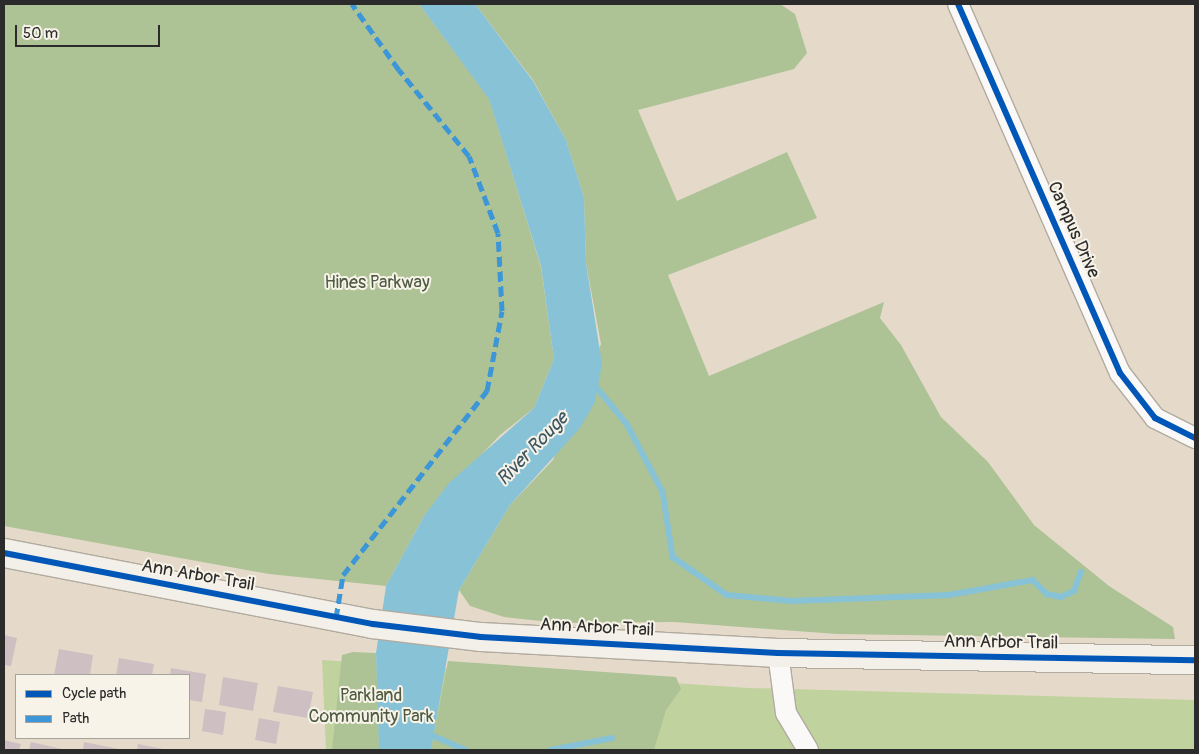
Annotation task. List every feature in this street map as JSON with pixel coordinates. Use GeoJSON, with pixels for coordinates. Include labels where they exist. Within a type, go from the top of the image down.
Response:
{"type":"FeatureCollection","features":[{"type":"Feature","properties":{"kind":"street","name":"Campus Drive"},"geometry":{"type":"LineString","coordinates":[[958,4],[1120,373],[1156,418],[1195,438]]}},
{"type":"Feature","properties":{"kind":"street","name":"Ann Arbor Trail"},"geometry":{"type":"LineString","coordinates":[[4,553],[373,624],[481,637],[778,653],[1195,660]]}},
{"type":"Feature","properties":{"kind":"street"},"geometry":{"type":"LineString","coordinates":[[778,653],[786,714],[808,750]]}},
{"type":"Feature","properties":{"kind":"green space","name":"Hines Parkway"},"geometry":{"type":"Polygon","coordinates":[[[4,4],[419,4],[489,98],[541,267],[554,359],[534,408],[500,435],[424,516],[386,586],[269,574],[4,526],[4,4]]]}},
{"type":"Feature","properties":{"kind":"green space"},"geometry":{"type":"Polygon","coordinates":[[[475,4],[780,4],[795,14],[807,53],[794,69],[638,110],[677,201],[787,152],[817,218],[668,275],[709,376],[884,302],[880,318],[901,345],[941,417],[988,462],[1034,525],[1109,586],[1173,627],[1175,639],[837,634],[674,622],[559,623],[504,617],[470,606],[459,590],[510,505],[553,460],[601,344],[586,263],[584,198],[566,140],[533,80],[475,4]]]}},
{"type":"Feature","properties":{"kind":"green space"},"geometry":{"type":"Polygon","coordinates":[[[353,652],[376,653],[379,750],[332,750],[342,655],[353,652]]]}},
{"type":"Feature","properties":{"kind":"green space","name":"Parkland Community Park"},"geometry":{"type":"Polygon","coordinates":[[[322,660],[749,688],[1195,700],[1195,750],[326,750],[322,660]]]}},
{"type":"Feature","properties":{"kind":"green space"},"geometry":{"type":"Polygon","coordinates":[[[448,661],[676,677],[681,689],[666,710],[654,750],[431,750],[448,661]]]}},
{"type":"Feature","properties":{"kind":"water","name":"River Rouge"},"geometry":{"type":"Polygon","coordinates":[[[419,4],[475,4],[533,81],[566,140],[584,198],[586,263],[602,364],[595,402],[580,428],[510,505],[459,590],[431,750],[379,750],[376,653],[386,586],[424,516],[449,483],[534,408],[554,359],[541,266],[489,99],[419,4]]]}},
{"type":"Feature","properties":{"kind":"building"},"geometry":{"type":"Polygon","coordinates":[[[4,635],[17,638],[11,666],[4,665],[4,635]]]}},
{"type":"Feature","properties":{"kind":"building"},"geometry":{"type":"Polygon","coordinates":[[[59,649],[93,655],[90,674],[54,674],[59,649]]]}},
{"type":"Feature","properties":{"kind":"building"},"geometry":{"type":"Polygon","coordinates":[[[119,658],[154,664],[152,674],[116,674],[119,658]]]}},
{"type":"Feature","properties":{"kind":"building"},"geometry":{"type":"Polygon","coordinates":[[[171,668],[206,674],[202,702],[190,700],[190,674],[170,674],[171,668]]]}},
{"type":"Feature","properties":{"kind":"building"},"geometry":{"type":"Polygon","coordinates":[[[223,677],[258,683],[253,711],[219,705],[223,677]]]}},
{"type":"Feature","properties":{"kind":"building"},"geometry":{"type":"Polygon","coordinates":[[[278,686],[313,692],[308,718],[273,712],[278,686]]]}},
{"type":"Feature","properties":{"kind":"building"},"geometry":{"type":"Polygon","coordinates":[[[205,709],[226,712],[223,735],[202,731],[205,709]]]}},
{"type":"Feature","properties":{"kind":"building"},"geometry":{"type":"Polygon","coordinates":[[[259,718],[280,722],[276,744],[255,740],[259,718]]]}},
{"type":"Feature","properties":{"kind":"building"},"geometry":{"type":"Polygon","coordinates":[[[4,740],[21,744],[19,750],[4,750],[4,740]]]}},
{"type":"Feature","properties":{"kind":"building"},"geometry":{"type":"Polygon","coordinates":[[[31,742],[62,749],[62,750],[29,750],[31,742]]]}},
{"type":"Feature","properties":{"kind":"building"},"geometry":{"type":"Polygon","coordinates":[[[84,742],[119,749],[119,750],[83,750],[84,742]]]}},
{"type":"Feature","properties":{"kind":"building"},"geometry":{"type":"Polygon","coordinates":[[[138,744],[163,749],[163,750],[137,750],[138,744]]]}},
{"type":"Feature","properties":{"kind":"waterway"},"geometry":{"type":"LineString","coordinates":[[594,384],[627,424],[663,492],[673,557],[727,595],[792,601],[949,595],[1033,580],[1047,594],[1061,597],[1074,591],[1081,572]]}},
{"type":"Feature","properties":{"kind":"waterway"},"geometry":{"type":"LineString","coordinates":[[427,733],[466,750]]}},
{"type":"Feature","properties":{"kind":"waterway"},"geometry":{"type":"LineString","coordinates":[[551,750],[612,738]]}},
{"type":"Feature","properties":{"kind":"marked path"},"geometry":{"type":"LineString","coordinates":[[336,618],[343,575],[487,391],[502,311],[498,233],[469,156],[399,70],[352,4]]}},
{"type":"Feature","properties":{"kind":"cycle path"},"geometry":{"type":"LineString","coordinates":[[958,4],[1120,373],[1155,418],[1195,438]]}},
{"type":"Feature","properties":{"kind":"cycle path"},"geometry":{"type":"LineString","coordinates":[[4,553],[373,624],[481,637],[778,653],[1195,660]]}}]}
